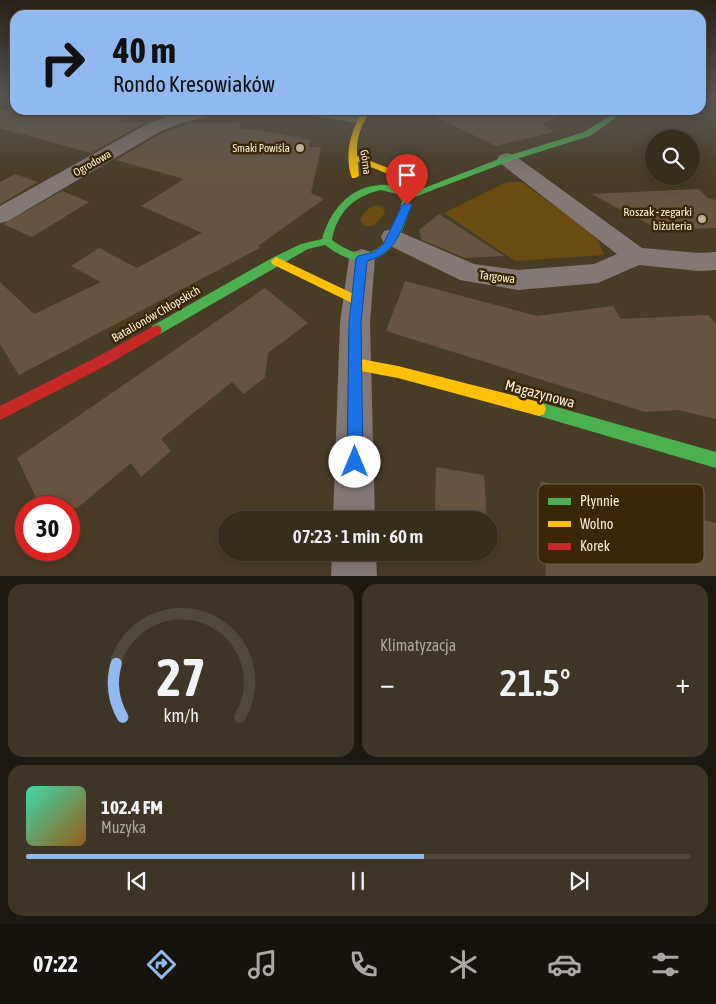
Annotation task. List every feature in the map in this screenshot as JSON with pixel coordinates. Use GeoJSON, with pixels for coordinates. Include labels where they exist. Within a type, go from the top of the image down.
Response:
{"type":"FeatureCollection","features":[{"type":"Feature","properties":{"kind":"street","name":"Ogrodowa"},"geometry":{"type":"LineString","coordinates":[[0,216],[158,126]]}},
{"type":"Feature","properties":{"kind":"street","name":"Górna"},"geometry":{"type":"LineString","coordinates":[[356,126],[352,132],[355,180],[364,190]]}},
{"type":"Feature","properties":{"kind":"street"},"geometry":{"type":"LineString","coordinates":[[405,198],[507,159],[587,134],[600,126]]}},
{"type":"Feature","properties":{"kind":"street"},"geometry":{"type":"LineString","coordinates":[[353,157],[394,172],[443,182]]}},
{"type":"Feature","properties":{"kind":"street"},"geometry":{"type":"LineString","coordinates":[[507,159],[636,256]]}},
{"type":"Feature","properties":{"kind":"street"},"geometry":{"type":"LineString","coordinates":[[381,187],[397,190],[405,198],[407,205],[393,237],[387,247],[377,254],[362,258],[348,257],[335,252],[327,242],[327,231],[350,197],[364,190],[381,187]]}},
{"type":"Feature","properties":{"kind":"street","name":"Targowa"},"geometry":{"type":"LineString","coordinates":[[393,237],[469,273],[518,280],[598,273],[636,256],[698,262],[716,261]]}},
{"type":"Feature","properties":{"kind":"street","name":"Batalionów Chłopskich"},"geometry":{"type":"LineString","coordinates":[[0,413],[102,361],[276,261],[305,246],[327,242]]}},
{"type":"Feature","properties":{"kind":"street"},"geometry":{"type":"LineString","coordinates":[[354,511],[356,300],[362,258]]}},
{"type":"Feature","properties":{"kind":"street"},"geometry":{"type":"LineString","coordinates":[[276,261],[356,300]]}},
{"type":"Feature","properties":{"kind":"street","name":"Magazynowa"},"geometry":{"type":"LineString","coordinates":[[355,364],[398,372],[621,431],[716,460]]}},
{"type":"Feature","properties":{"kind":"street"},"geometry":{"type":"LineString","coordinates":[[354,561],[354,576]]}},
{"type":"Feature","properties":{"kind":"shaded area"},"geometry":{"type":"Polygon","coordinates":[[[507,182],[522,182],[572,219],[598,240],[604,255],[515,261],[444,213],[507,182]]]}},
{"type":"Feature","properties":{"kind":"shaded area"},"geometry":{"type":"Polygon","coordinates":[[[378,205],[383,207],[385,212],[375,225],[365,226],[360,220],[369,208],[378,205]]]}},
{"type":"Feature","properties":{"kind":"building"},"geometry":{"type":"Polygon","coordinates":[[[0,126],[139,126],[91,153],[0,128],[0,126]]]}},
{"type":"Feature","properties":{"kind":"building"},"geometry":{"type":"Polygon","coordinates":[[[182,126],[240,126],[238,129],[265,131],[310,140],[309,147],[321,147],[311,193],[324,199],[258,246],[260,248],[19,375],[0,344],[0,282],[34,314],[101,282],[71,266],[99,248],[137,268],[202,233],[141,206],[184,179],[116,160],[160,134],[182,126]]]}},
{"type":"Feature","properties":{"kind":"building"},"geometry":{"type":"Polygon","coordinates":[[[454,126],[545,126],[554,132],[496,146],[454,126]]]}},
{"type":"Feature","properties":{"kind":"building"},"geometry":{"type":"Polygon","coordinates":[[[15,174],[38,182],[0,204],[0,182],[15,174]]]}},
{"type":"Feature","properties":{"kind":"building"},"geometry":{"type":"Polygon","coordinates":[[[698,189],[708,198],[716,200],[716,228],[660,230],[591,194],[698,189]]]}},
{"type":"Feature","properties":{"kind":"building"},"geometry":{"type":"Polygon","coordinates":[[[62,191],[89,202],[32,237],[3,224],[62,191]]]}},
{"type":"Feature","properties":{"kind":"building"},"geometry":{"type":"Polygon","coordinates":[[[439,214],[504,256],[465,258],[422,240],[419,230],[439,214]]]}},
{"type":"Feature","properties":{"kind":"building"},"geometry":{"type":"Polygon","coordinates":[[[405,281],[537,316],[613,306],[621,319],[708,315],[716,324],[716,419],[678,410],[645,412],[386,331],[405,281]]]}},
{"type":"Feature","properties":{"kind":"building"},"geometry":{"type":"Polygon","coordinates":[[[265,288],[308,323],[268,353],[265,377],[244,394],[232,382],[161,439],[171,451],[141,477],[131,463],[80,506],[80,496],[35,496],[17,458],[265,288]]]}},
{"type":"Feature","properties":{"kind":"building"},"geometry":{"type":"Polygon","coordinates":[[[436,467],[484,475],[486,511],[435,511],[436,467]]]}},
{"type":"Feature","properties":{"kind":"building"},"geometry":{"type":"Polygon","coordinates":[[[540,481],[553,484],[540,484],[540,481]]]}},
{"type":"Feature","properties":{"kind":"building"},"geometry":{"type":"Polygon","coordinates":[[[704,520],[716,523],[716,576],[546,576],[545,564],[704,564],[704,520]]]}},
{"type":"Feature","properties":{"kind":"traffic: fast"},"geometry":{"type":"LineString","coordinates":[[405,198],[507,159],[587,134],[600,126]]}},
{"type":"Feature","properties":{"kind":"traffic: fast"},"geometry":{"type":"LineString","coordinates":[[381,187],[400,192],[406,201],[397,231],[389,243],[379,252],[368,257],[355,257],[341,252],[327,241],[336,217],[346,202],[361,193],[381,187]]}},
{"type":"Feature","properties":{"kind":"traffic: fast"},"geometry":{"type":"LineString","coordinates":[[156,330],[276,261],[305,246],[327,241]]}},
{"type":"Feature","properties":{"kind":"traffic: fast"},"geometry":{"type":"LineString","coordinates":[[539,409],[716,460]]}},
{"type":"Feature","properties":{"kind":"traffic: slow"},"geometry":{"type":"LineString","coordinates":[[355,176],[353,149],[358,126]]}},
{"type":"Feature","properties":{"kind":"traffic: slow"},"geometry":{"type":"LineString","coordinates":[[353,157],[394,173],[418,177]]}},
{"type":"Feature","properties":{"kind":"traffic: slow"},"geometry":{"type":"LineString","coordinates":[[276,261],[356,300]]}},
{"type":"Feature","properties":{"kind":"traffic: slow"},"geometry":{"type":"LineString","coordinates":[[355,364],[398,372],[539,409]]}},
{"type":"Feature","properties":{"kind":"traffic: jam"},"geometry":{"type":"LineString","coordinates":[[0,413],[102,361],[156,330]]}},
{"type":"Feature","properties":{"kind":"place","name":"Smaki Powiśla"},"geometry":{"type":"Point","coordinates":[300,148]}},
{"type":"Feature","properties":{"kind":"place","name":"Roszak - zegarki biżuteria"},"geometry":{"type":"Point","coordinates":[702,219]}},
{"type":"Feature","properties":{"kind":"route"},"geometry":{"type":"LineString","coordinates":[[355,462],[355,323],[362,258],[377,254],[387,247],[407,205]]}}]}
